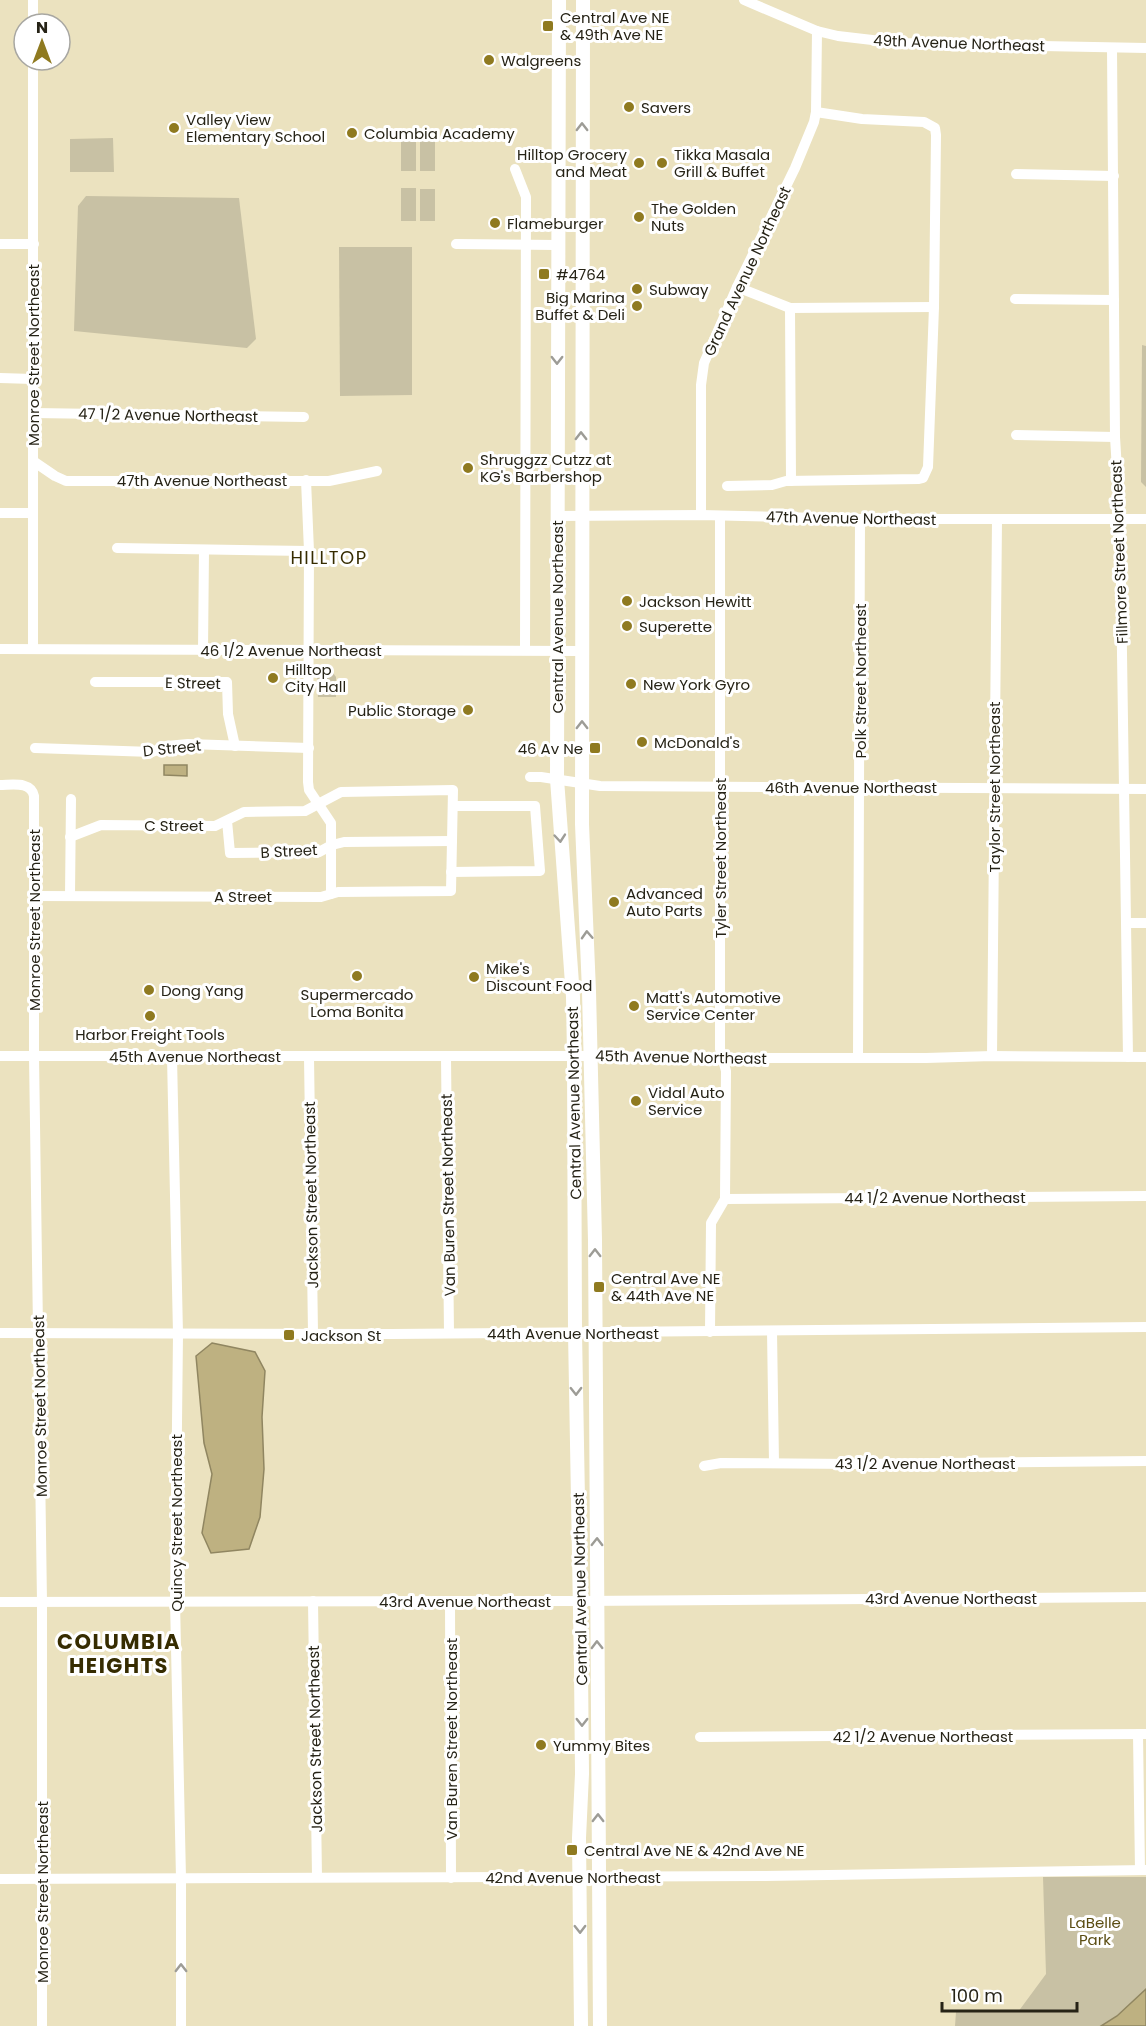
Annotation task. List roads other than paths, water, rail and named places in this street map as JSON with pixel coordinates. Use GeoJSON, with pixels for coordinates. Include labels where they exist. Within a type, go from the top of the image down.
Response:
{"type":"FeatureCollection","features":[{"type":"Feature","properties":{"kind":"main road","name":"Central Avenue Northeast"},"geometry":{"type":"LineString","coordinates":[[559,0],[557,779],[571,967],[574,1056],[575,1332],[582,1774],[581,2020]]}},
{"type":"Feature","properties":{"kind":"main road","name":"Central Avenue Northeast"},"geometry":{"type":"LineString","coordinates":[[583,0],[582,784],[590,1056],[598,1506],[596,1601],[600,2020]]}},
{"type":"Feature","properties":{"kind":"main road"},"geometry":{"type":"LineString","coordinates":[[581,2020],[600,2020]]}},
{"type":"Feature","properties":{"kind":"street","name":"49th Avenue Northeast"},"geometry":{"type":"LineString","coordinates":[[744,0],[817,31],[898,43],[1146,48]]}},
{"type":"Feature","properties":{"kind":"street","name":"Grand Avenue Northeast"},"geometry":{"type":"LineString","coordinates":[[701,515],[701,385],[704,363],[737,287],[795,168],[814,122],[817,31]]}},
{"type":"Feature","properties":{"kind":"street","name":"Fillmore Street Northeast"},"geometry":{"type":"LineString","coordinates":[[1112,48],[1115,437],[1120,519],[1128,1056]]}},
{"type":"Feature","properties":{"kind":"street","name":"Monroe Street Northeast"},"geometry":{"type":"LineString","coordinates":[[33,72],[33,649]]}},
{"type":"Feature","properties":{"kind":"street"},"geometry":{"type":"LineString","coordinates":[[727,486],[772,485],[791,481],[923,478],[929,460],[934,307],[935,128],[924,122],[862,119],[816,112]]}},
{"type":"Feature","properties":{"kind":"street"},"geometry":{"type":"LineString","coordinates":[[515,169],[526,197],[527,245],[525,650]]}},
{"type":"Feature","properties":{"kind":"street"},"geometry":{"type":"LineString","coordinates":[[1016,174],[1114,176]]}},
{"type":"Feature","properties":{"kind":"street"},"geometry":{"type":"LineString","coordinates":[[0,244],[34,244]]}},
{"type":"Feature","properties":{"kind":"street"},"geometry":{"type":"LineString","coordinates":[[456,244],[557,245]]}},
{"type":"Feature","properties":{"kind":"street"},"geometry":{"type":"LineString","coordinates":[[737,287],[790,308],[934,307]]}},
{"type":"Feature","properties":{"kind":"street"},"geometry":{"type":"LineString","coordinates":[[1015,299],[1114,300]]}},
{"type":"Feature","properties":{"kind":"street"},"geometry":{"type":"LineString","coordinates":[[790,308],[791,481]]}},
{"type":"Feature","properties":{"kind":"street"},"geometry":{"type":"LineString","coordinates":[[0,378],[33,379]]}},
{"type":"Feature","properties":{"kind":"street","name":"47 1/2 Avenue Northeast"},"geometry":{"type":"LineString","coordinates":[[33,413],[304,417]]}},
{"type":"Feature","properties":{"kind":"street"},"geometry":{"type":"LineString","coordinates":[[1016,435],[1115,437]]}},
{"type":"Feature","properties":{"kind":"street","name":"47th Avenue Northeast"},"geometry":{"type":"LineString","coordinates":[[33,461],[66,481],[329,481],[377,471]]}},
{"type":"Feature","properties":{"kind":"street"},"geometry":{"type":"LineString","coordinates":[[306,480],[309,551],[309,790],[331,823],[331,894]]}},
{"type":"Feature","properties":{"kind":"street"},"geometry":{"type":"LineString","coordinates":[[0,513],[33,513]]}},
{"type":"Feature","properties":{"kind":"street","name":"47th Avenue Northeast"},"geometry":{"type":"LineString","coordinates":[[557,516],[1146,519]]}},
{"type":"Feature","properties":{"kind":"street","name":"Tyler Street Northeast"},"geometry":{"type":"LineString","coordinates":[[720,516],[720,1049],[726,1071],[725,1199]]}},
{"type":"Feature","properties":{"kind":"street","name":"Polk Street Northeast"},"geometry":{"type":"LineString","coordinates":[[858,1058],[860,519]]}},
{"type":"Feature","properties":{"kind":"street","name":"Taylor Street Northeast"},"geometry":{"type":"LineString","coordinates":[[992,1056],[997,519]]}},
{"type":"Feature","properties":{"kind":"street"},"geometry":{"type":"LineString","coordinates":[[117,548],[309,551]]}},
{"type":"Feature","properties":{"kind":"street"},"geometry":{"type":"LineString","coordinates":[[203,650],[204,550]]}},
{"type":"Feature","properties":{"kind":"street","name":"46 1/2 Avenue Northeast"},"geometry":{"type":"LineString","coordinates":[[0,649],[581,651]]}},
{"type":"Feature","properties":{"kind":"street","name":"E Street"},"geometry":{"type":"LineString","coordinates":[[95,682],[227,682],[228,714],[236,746]]}},
{"type":"Feature","properties":{"kind":"street","name":"D Street"},"geometry":{"type":"LineString","coordinates":[[35,748],[152,752],[167,746],[188,744],[309,748]]}},
{"type":"Feature","properties":{"kind":"street","name":"46th Avenue Northeast"},"geometry":{"type":"LineString","coordinates":[[530,777],[600,786],[1146,789]]}},
{"type":"Feature","properties":{"kind":"street","name":"Monroe Street Northeast"},"geometry":{"type":"LineString","coordinates":[[0,785],[22,785],[31,788],[34,796],[34,1056],[42,1602],[42,2026]]}},
{"type":"Feature","properties":{"kind":"street","name":"C Street"},"geometry":{"type":"LineString","coordinates":[[70,837],[101,825],[215,825],[244,812],[305,811],[341,792],[453,790],[453,806]]}},
{"type":"Feature","properties":{"kind":"street"},"geometry":{"type":"LineString","coordinates":[[70,799],[70,895]]}},
{"type":"Feature","properties":{"kind":"street"},"geometry":{"type":"LineString","coordinates":[[453,806],[535,806],[540,871],[451,872],[452,842],[453,806]]}},
{"type":"Feature","properties":{"kind":"street","name":"B Street"},"geometry":{"type":"LineString","coordinates":[[227,820],[230,853],[319,852],[344,842],[452,842]]}},
{"type":"Feature","properties":{"kind":"street","name":"A Street"},"geometry":{"type":"LineString","coordinates":[[34,896],[321,897],[338,892],[451,891],[451,872]]}},
{"type":"Feature","properties":{"kind":"street"},"geometry":{"type":"LineString","coordinates":[[1127,923],[1146,923]]}},
{"type":"Feature","properties":{"kind":"street","name":"45th Avenue Northeast"},"geometry":{"type":"LineString","coordinates":[[0,1056],[1146,1057]]}},
{"type":"Feature","properties":{"kind":"street","name":"Quincy Street Northeast"},"geometry":{"type":"LineString","coordinates":[[172,1057],[178,1334],[176,1601],[181,2026]]}},
{"type":"Feature","properties":{"kind":"street","name":"Jackson Street Northeast"},"geometry":{"type":"LineString","coordinates":[[309,1057],[313,1332]]}},
{"type":"Feature","properties":{"kind":"street","name":"Van Buren Street Northeast"},"geometry":{"type":"LineString","coordinates":[[446,1057],[449,1333]]}},
{"type":"Feature","properties":{"kind":"street","name":"44 1/2 Avenue Northeast"},"geometry":{"type":"LineString","coordinates":[[725,1199],[1146,1196]]}},
{"type":"Feature","properties":{"kind":"street"},"geometry":{"type":"LineString","coordinates":[[711,1332],[711,1222],[725,1199]]}},
{"type":"Feature","properties":{"kind":"street","name":"44th Avenue Northeast"},"geometry":{"type":"LineString","coordinates":[[0,1333],[711,1332],[1146,1327]]}},
{"type":"Feature","properties":{"kind":"street"},"geometry":{"type":"LineString","coordinates":[[772,1331],[774,1463]]}},
{"type":"Feature","properties":{"kind":"street","name":"43 1/2 Avenue Northeast"},"geometry":{"type":"LineString","coordinates":[[704,1466],[721,1463],[1146,1461]]}},
{"type":"Feature","properties":{"kind":"street","name":"43rd Avenue Northeast"},"geometry":{"type":"LineString","coordinates":[[0,1602],[1146,1597]]}},
{"type":"Feature","properties":{"kind":"street","name":"Jackson Street Northeast"},"geometry":{"type":"LineString","coordinates":[[314,1601],[316,1877]]}},
{"type":"Feature","properties":{"kind":"street","name":"Van Buren Street Northeast"},"geometry":{"type":"LineString","coordinates":[[450,1601],[451,1878]]}},
{"type":"Feature","properties":{"kind":"street"},"geometry":{"type":"LineString","coordinates":[[1142,1734],[1143,1870]]}},
{"type":"Feature","properties":{"kind":"street","name":"42 1/2 Avenue Northeast"},"geometry":{"type":"LineString","coordinates":[[700,1737],[1142,1734]]}},
{"type":"Feature","properties":{"kind":"street","name":"42nd Avenue Northeast"},"geometry":{"type":"LineString","coordinates":[[0,1879],[580,1877],[1143,1870]]}},
{"type":"Feature","properties":{"kind":"place","name":"Central Ave NE & 49th Ave NE"},"geometry":{"type":"Point","coordinates":[548,26]}},
{"type":"Feature","properties":{"kind":"place","name":"Walgreens"},"geometry":{"type":"Point","coordinates":[489,60]}},
{"type":"Feature","properties":{"kind":"place","name":"Savers"},"geometry":{"type":"Point","coordinates":[629,107]}},
{"type":"Feature","properties":{"kind":"place","name":"Valley View Elementary School"},"geometry":{"type":"Point","coordinates":[174,128]}},
{"type":"Feature","properties":{"kind":"place","name":"Columbia Academy"},"geometry":{"type":"Point","coordinates":[352,133]}},
{"type":"Feature","properties":{"kind":"place","name":"Hilltop Grocery and Meat"},"geometry":{"type":"Point","coordinates":[639,163]}},
{"type":"Feature","properties":{"kind":"place","name":"Tikka Masala Grill & Buffet"},"geometry":{"type":"Point","coordinates":[662,163]}},
{"type":"Feature","properties":{"kind":"place","name":"The Golden Nuts"},"geometry":{"type":"Point","coordinates":[639,217]}},
{"type":"Feature","properties":{"kind":"place","name":"Flameburger"},"geometry":{"type":"Point","coordinates":[495,223]}},
{"type":"Feature","properties":{"kind":"place","name":"#4764"},"geometry":{"type":"Point","coordinates":[544,274]}},
{"type":"Feature","properties":{"kind":"place","name":"Subway"},"geometry":{"type":"Point","coordinates":[637,289]}},
{"type":"Feature","properties":{"kind":"place","name":"Big Marina Buffet & Deli"},"geometry":{"type":"Point","coordinates":[637,306]}},
{"type":"Feature","properties":{"kind":"place","name":"Shruggzz Cutzz at KG's Barbershop"},"geometry":{"type":"Point","coordinates":[468,468]}},
{"type":"Feature","properties":{"kind":"place","name":"Jackson Hewitt"},"geometry":{"type":"Point","coordinates":[627,601]}},
{"type":"Feature","properties":{"kind":"place","name":"Superette"},"geometry":{"type":"Point","coordinates":[627,626]}},
{"type":"Feature","properties":{"kind":"place","name":"Hilltop City Hall"},"geometry":{"type":"Point","coordinates":[273,678]}},
{"type":"Feature","properties":{"kind":"place","name":"New York Gyro"},"geometry":{"type":"Point","coordinates":[631,684]}},
{"type":"Feature","properties":{"kind":"place","name":"Public Storage"},"geometry":{"type":"Point","coordinates":[468,710]}},
{"type":"Feature","properties":{"kind":"place","name":"McDonald's"},"geometry":{"type":"Point","coordinates":[642,742]}},
{"type":"Feature","properties":{"kind":"place","name":"46 Av Ne"},"geometry":{"type":"Point","coordinates":[595,748]}},
{"type":"Feature","properties":{"kind":"place","name":"Advanced Auto Parts"},"geometry":{"type":"Point","coordinates":[614,902]}},
{"type":"Feature","properties":{"kind":"place","name":"Supermercado Loma Bonita"},"geometry":{"type":"Point","coordinates":[357,976]}},
{"type":"Feature","properties":{"kind":"place","name":"Mike's Discount Food"},"geometry":{"type":"Point","coordinates":[474,977]}},
{"type":"Feature","properties":{"kind":"place","name":"Dong Yang"},"geometry":{"type":"Point","coordinates":[149,990]}},
{"type":"Feature","properties":{"kind":"place","name":"Matt's Automotive Service Center"},"geometry":{"type":"Point","coordinates":[634,1006]}},
{"type":"Feature","properties":{"kind":"place","name":"Harbor Freight Tools"},"geometry":{"type":"Point","coordinates":[150,1016]}},
{"type":"Feature","properties":{"kind":"place","name":"Vidal Auto Service"},"geometry":{"type":"Point","coordinates":[636,1101]}},
{"type":"Feature","properties":{"kind":"place","name":"Central Ave NE & 44th Ave NE"},"geometry":{"type":"Point","coordinates":[599,1287]}},
{"type":"Feature","properties":{"kind":"place","name":"Jackson St"},"geometry":{"type":"Point","coordinates":[289,1335]}},
{"type":"Feature","properties":{"kind":"place","name":"Yummy Bites"},"geometry":{"type":"Point","coordinates":[541,1745]}},
{"type":"Feature","properties":{"kind":"place","name":"Central Ave NE & 42nd Ave NE"},"geometry":{"type":"Point","coordinates":[572,1850]}},
{"type":"Feature","properties":{"kind":"district","name":"HILLTOP"},"geometry":{"type":"Point","coordinates":[329,557]}},
{"type":"Feature","properties":{"kind":"district","name":"COLUMBIA HEIGHTS"},"geometry":{"type":"Point","coordinates":[119,1653]}},
{"type":"Feature","properties":{"kind":"park label","name":"LaBelle Park"},"geometry":{"type":"Point","coordinates":[1095,1930]}}]}
